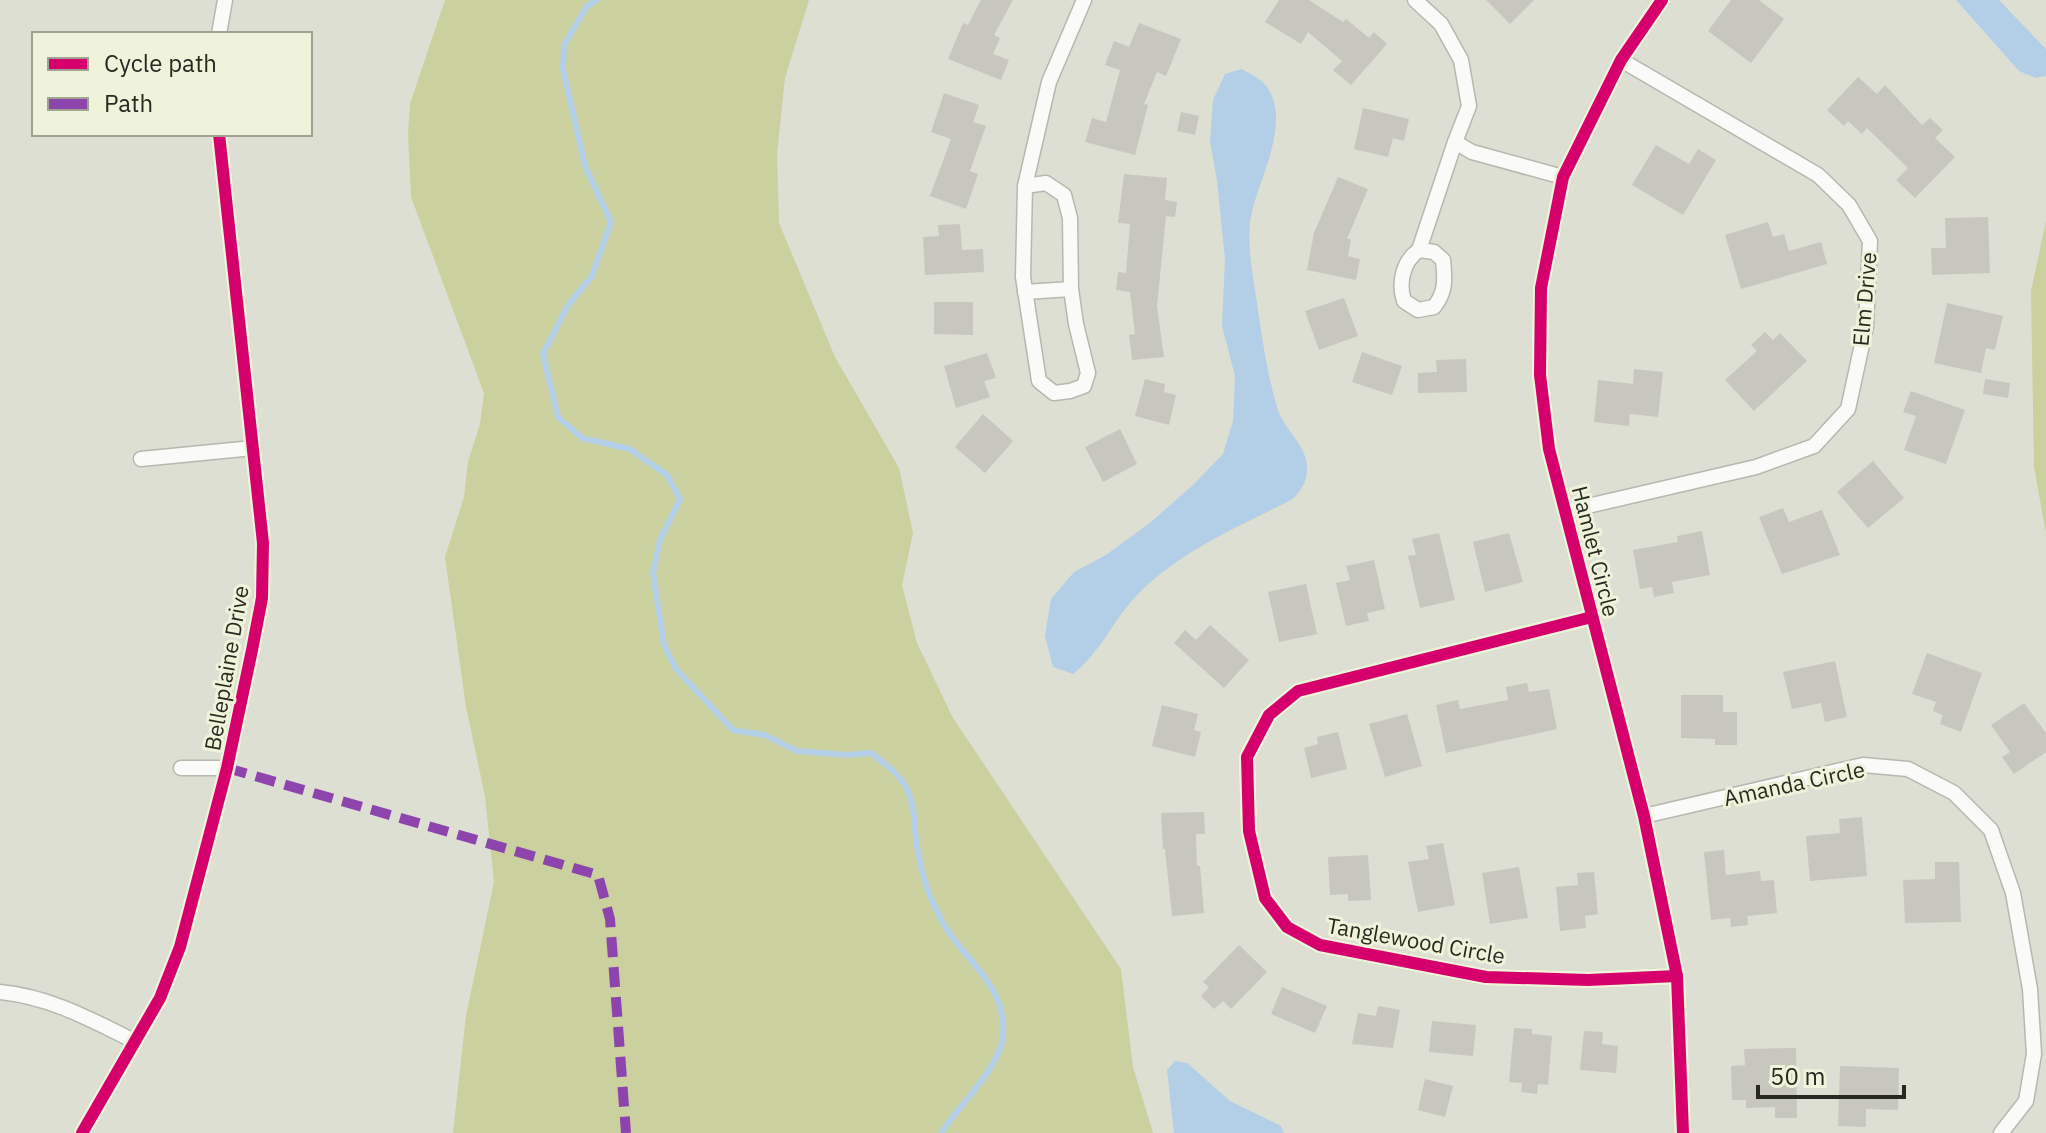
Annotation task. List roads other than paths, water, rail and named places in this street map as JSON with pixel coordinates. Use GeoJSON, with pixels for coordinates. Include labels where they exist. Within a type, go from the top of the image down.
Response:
{"type":"FeatureCollection","features":[{"type":"Feature","properties":{"kind":"street"},"geometry":{"type":"LineString","coordinates":[[219,32],[225,0]]}},
{"type":"Feature","properties":{"kind":"street"},"geometry":{"type":"LineString","coordinates":[[1025,186],[1046,183],[1064,195],[1070,218],[1071,289],[1088,373],[1084,386],[1070,391],[1054,393],[1039,381],[1025,292],[1025,186],[1049,82],[1084,0]]}},
{"type":"Feature","properties":{"kind":"street"},"geometry":{"type":"LineString","coordinates":[[1415,0],[1441,24],[1461,60],[1469,106],[1419,250]]}},
{"type":"Feature","properties":{"kind":"street","name":"Hamlet Circle"},"geometry":{"type":"LineString","coordinates":[[1662,0],[1621,60],[1563,177],[1541,288],[1540,375],[1549,449],[1644,816],[1677,976],[1683,1133]]}},
{"type":"Feature","properties":{"kind":"street","name":"Elm Drive"},"geometry":{"type":"LineString","coordinates":[[1566,511],[1756,467],[1814,446],[1848,409],[1866,326],[1870,241],[1849,205],[1818,175],[1621,60]]}},
{"type":"Feature","properties":{"kind":"street","name":"Belleplaine Drive"},"geometry":{"type":"LineString","coordinates":[[82,1133],[160,998],[180,947],[227,768],[262,598],[263,543],[219,136]]}},
{"type":"Feature","properties":{"kind":"street"},"geometry":{"type":"LineString","coordinates":[[1455,142],[1472,152],[1563,177]]}},
{"type":"Feature","properties":{"kind":"street"},"geometry":{"type":"LineString","coordinates":[[1025,292],[1071,289]]}},
{"type":"Feature","properties":{"kind":"street"},"geometry":{"type":"LineString","coordinates":[[141,459],[253,448]]}},
{"type":"Feature","properties":{"kind":"street","name":"Tanglewood Circle"},"geometry":{"type":"LineString","coordinates":[[1592,617],[1298,691],[1269,715],[1247,757],[1252,844],[1265,898],[1287,927],[1320,945],[1486,977],[1588,980],[1677,976]]}},
{"type":"Feature","properties":{"kind":"street","name":"Amanda Circle"},"geometry":{"type":"LineString","coordinates":[[1644,816],[1863,765],[1908,769],[1954,793],[1991,830],[2013,893],[2030,989],[2034,1054],[2026,1101],[2001,1133]]}},
{"type":"Feature","properties":{"kind":"street"},"geometry":{"type":"LineString","coordinates":[[181,768],[227,768]]}},
{"type":"Feature","properties":{"kind":"street"},"geometry":{"type":"LineString","coordinates":[[0,992],[23,994],[71,1008],[134,1041]]}},
{"type":"Feature","properties":{"kind":"water"},"geometry":{"type":"Polygon","coordinates":[[[1956,0],[1999,0],[2046,49],[2046,76],[2036,78],[2019,71],[1956,0]]]}},
{"type":"Feature","properties":{"kind":"water"},"geometry":{"type":"Polygon","coordinates":[[[1242,69],[1265,84],[1274,101],[1275,134],[1251,216],[1250,253],[1274,395],[1281,418],[1304,453],[1306,478],[1291,500],[1205,544],[1146,586],[1073,674],[1053,667],[1045,636],[1051,599],[1074,572],[1106,555],[1151,522],[1193,485],[1223,454],[1233,421],[1235,376],[1222,326],[1225,259],[1210,141],[1213,100],[1225,74],[1242,69]]]}},
{"type":"Feature","properties":{"kind":"water"},"geometry":{"type":"Polygon","coordinates":[[[1175,1061],[1187,1063],[1230,1101],[1281,1126],[1284,1133],[1174,1133],[1167,1070],[1175,1061]]]}},
{"type":"Feature","properties":{"kind":"waterway"},"geometry":{"type":"LineString","coordinates":[[597,0],[587,6],[564,45],[563,69],[585,166],[611,222],[592,276],[568,305],[543,354],[558,417],[582,438],[630,449],[667,475],[680,499],[660,540],[653,573],[664,645],[676,669],[733,730],[765,735],[797,751],[847,755],[871,753],[906,787],[913,811],[916,844],[930,896],[951,936],[991,987],[1002,1018],[1003,1036],[994,1061],[941,1133]]}}]}
